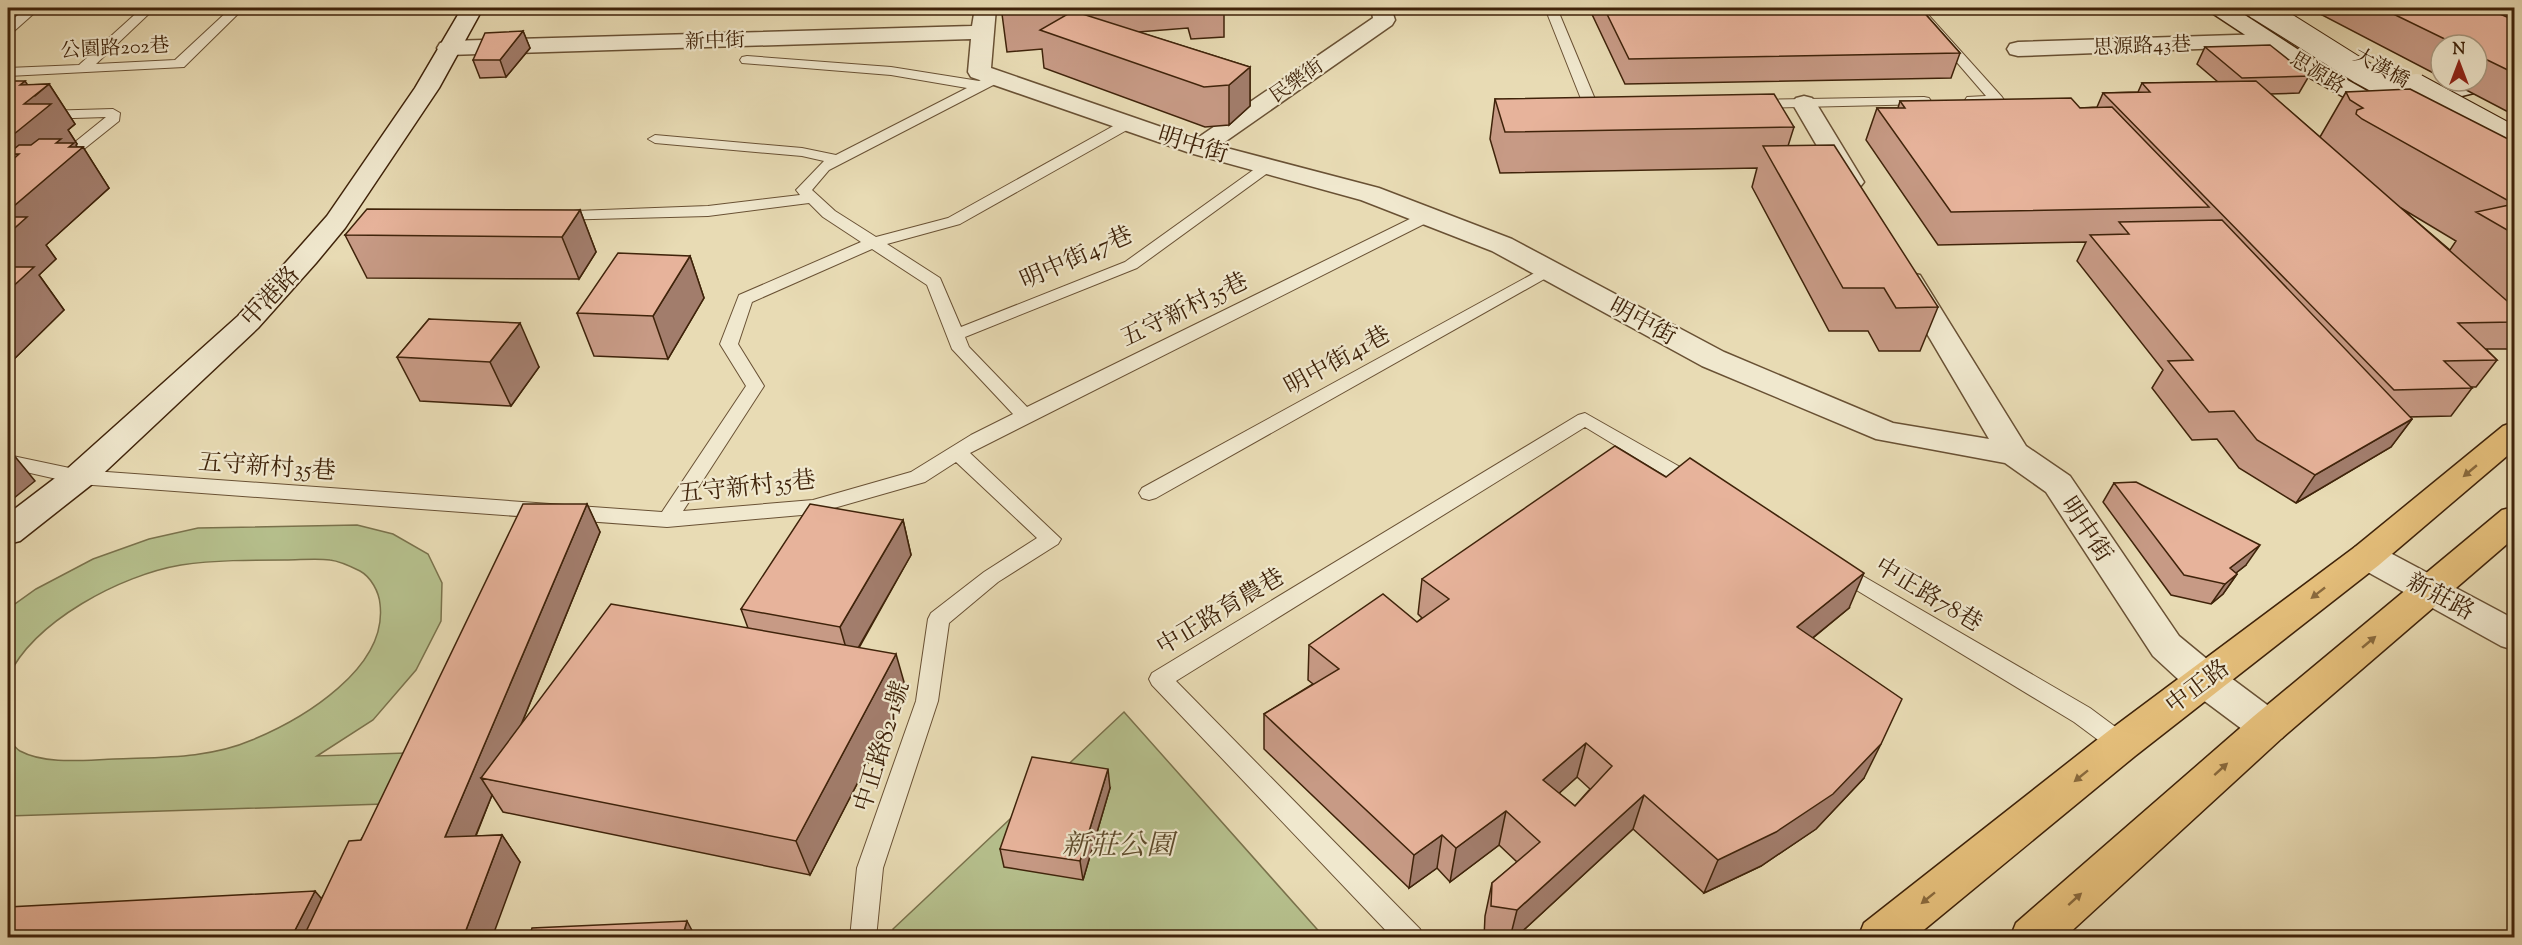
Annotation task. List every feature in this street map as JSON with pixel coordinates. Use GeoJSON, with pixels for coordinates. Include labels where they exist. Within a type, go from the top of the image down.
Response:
{"type":"FeatureCollection","features":[{"type":"Feature","properties":{"kind":"main road","name":"中正路"},"geometry":{"type":"LineString","coordinates":[[1880,938],[2121,744],[2367,556],[2514,433]]}},
{"type":"Feature","properties":{"kind":"main road"},"geometry":{"type":"LineString","coordinates":[[2032,938],[2268,727],[2514,519]]}},
{"type":"Feature","properties":{"kind":"street","name":"中港路"},"geometry":{"type":"LineString","coordinates":[[8,532],[79,477],[248,322],[348,221],[472,8]]}},
{"type":"Feature","properties":{"kind":"street","name":"民樂街"},"geometry":{"type":"LineString","coordinates":[[1199,148],[1384,20],[1381,8]]}},
{"type":"Feature","properties":{"kind":"street","name":"思源路"},"geometry":{"type":"LineString","coordinates":[[2220,8],[2267,40],[2381,109],[2430,135]]}},
{"type":"Feature","properties":{"kind":"street","name":"大漢橋"},"geometry":{"type":"LineString","coordinates":[[2259,8],[2361,72],[2508,154]]}},
{"type":"Feature","properties":{"kind":"street","name":"大漢橋"},"geometry":{"type":"LineString","coordinates":[[2284,8],[2377,64],[2514,139]]}},
{"type":"Feature","properties":{"kind":"street","name":"新中街"},"geometry":{"type":"LineString","coordinates":[[448,48],[984,20]]}},
{"type":"Feature","properties":{"kind":"street","name":"明中街"},"geometry":{"type":"LineString","coordinates":[[984,20],[979,72],[989,82],[1129,123],[1199,148],[1370,194],[1502,245],[1713,358],[1887,432],[2014,454],[2058,484],[2166,646],[2205,680],[2268,727]]}},
{"type":"Feature","properties":{"kind":"street","name":"思源路43巷"},"geometry":{"type":"LineString","coordinates":[[2018,49],[2267,40]]}},
{"type":"Feature","properties":{"kind":"street"},"geometry":{"type":"LineString","coordinates":[[2381,109],[2458,93]]}},
{"type":"Feature","properties":{"kind":"street"},"geometry":{"type":"LineString","coordinates":[[1804,103],[1864,203]]}},
{"type":"Feature","properties":{"kind":"street"},"geometry":{"type":"LineString","coordinates":[[1900,264],[2014,454]]}},
{"type":"Feature","properties":{"kind":"street","name":"新莊路"},"geometry":{"type":"LineString","coordinates":[[2367,556],[2514,636]]}},
{"type":"Feature","properties":{"kind":"lane"},"geometry":{"type":"LineString","coordinates":[[8,29],[34,8]]}},
{"type":"Feature","properties":{"kind":"lane"},"geometry":{"type":"LineString","coordinates":[[82,69],[149,8]]}},
{"type":"Feature","properties":{"kind":"lane","name":"公園路202巷"},"geometry":{"type":"LineString","coordinates":[[8,72],[179,64],[237,8]]}},
{"type":"Feature","properties":{"kind":"lane"},"geometry":{"type":"LineString","coordinates":[[1551,8],[1592,109],[1616,108]]}},
{"type":"Feature","properties":{"kind":"lane"},"geometry":{"type":"LineString","coordinates":[[1916,8],[1997,100],[1963,100]]}},
{"type":"Feature","properties":{"kind":"lane"},"geometry":{"type":"LineString","coordinates":[[747,60],[891,71],[989,82]]}},
{"type":"Feature","properties":{"kind":"lane"},"geometry":{"type":"LineString","coordinates":[[989,82],[824,167],[804,190],[829,214],[934,282],[961,350],[1025,416]]}},
{"type":"Feature","properties":{"kind":"lane"},"geometry":{"type":"LineString","coordinates":[[1733,105],[1940,101]]}},
{"type":"Feature","properties":{"kind":"lane"},"geometry":{"type":"LineString","coordinates":[[8,116],[113,113],[114,118],[43,175]]}},
{"type":"Feature","properties":{"kind":"lane"},"geometry":{"type":"LineString","coordinates":[[667,520],[755,386],[729,344],[745,299],[873,243],[954,221],[1129,123]]}},
{"type":"Feature","properties":{"kind":"lane"},"geometry":{"type":"LineString","coordinates":[[655,139],[802,152],[838,160]]}},
{"type":"Feature","properties":{"kind":"lane","name":"明中街47巷"},"geometry":{"type":"LineString","coordinates":[[955,335],[1131,265],[1268,166]]}},
{"type":"Feature","properties":{"kind":"lane"},"geometry":{"type":"LineString","coordinates":[[534,216],[708,211],[812,198]]}},
{"type":"Feature","properties":{"kind":"lane","name":"五守新村35巷"},"geometry":{"type":"LineString","coordinates":[[8,462],[79,477],[667,520],[813,507],[918,477],[958,452],[1025,416],[1428,216]]}},
{"type":"Feature","properties":{"kind":"lane","name":"明中街41巷"},"geometry":{"type":"LineString","coordinates":[[1149,493],[1549,270]]}},
{"type":"Feature","properties":{"kind":"lane","name":"中正路育農巷"},"geometry":{"type":"LineString","coordinates":[[1411,938],[1160,679],[1585,419],[1717,498]]}},
{"type":"Feature","properties":{"kind":"lane","name":"中正路82-1號"},"geometry":{"type":"LineString","coordinates":[[863,938],[870,868],[927,701],[939,619],[991,577],[1051,538],[958,452]]}},
{"type":"Feature","properties":{"kind":"lane","name":"中正路78巷"},"geometry":{"type":"LineString","coordinates":[[1818,558],[2082,715],[2121,744]]}},
{"type":"Feature","properties":{"kind":"green space"},"geometry":{"type":"Polygon","coordinates":[[[357,525],[393,534],[428,554],[442,583],[441,621],[416,670],[373,720],[317,756],[406,753],[384,804],[8,816],[8,738],[18,750],[30,755],[66,761],[184,756],[218,751],[252,740],[295,719],[317,705],[356,670],[371,649],[379,627],[380,604],[376,590],[368,577],[357,569],[325,559],[207,562],[181,565],[132,579],[82,604],[38,637],[20,657],[8,677],[8,609],[36,589],[93,559],[149,539],[198,528],[357,525]]]}},
{"type":"Feature","properties":{"kind":"green space","name":"新莊公園"},"geometry":{"type":"Polygon","coordinates":[[[1124,712],[1324,937],[894,938],[893,929],[1124,712]]]}},
{"type":"Feature","properties":{"kind":"building"},"geometry":{"type":"Polygon","coordinates":[[[1002,8],[1050,8],[1050,10],[1002,14],[1002,8]]]}},
{"type":"Feature","properties":{"kind":"building"},"geometry":{"type":"Polygon","coordinates":[[[1604,8],[1920,8],[1960,53],[1629,59],[1604,8]]]}},
{"type":"Feature","properties":{"kind":"building"},"geometry":{"type":"Polygon","coordinates":[[[2381,8],[2486,8],[2514,20],[2514,73],[2489,61],[2489,33],[2432,33],[2381,8]]]}},
{"type":"Feature","properties":{"kind":"building"},"geometry":{"type":"Polygon","coordinates":[[[1073,11],[1250,67],[1229,85],[1204,87],[1040,30],[1073,11]]]}},
{"type":"Feature","properties":{"kind":"building"},"geometry":{"type":"Polygon","coordinates":[[[523,31],[500,60],[473,60],[485,33],[523,31]]]}},
{"type":"Feature","properties":{"kind":"building"},"geometry":{"type":"Polygon","coordinates":[[[2270,45],[2309,76],[2242,78],[2205,47],[2270,45]]]}},
{"type":"Feature","properties":{"kind":"building"},"geometry":{"type":"Polygon","coordinates":[[[8,81],[25,81],[20,85],[49,84],[24,104],[51,104],[8,139],[8,81]]]}},
{"type":"Feature","properties":{"kind":"building"},"geometry":{"type":"Polygon","coordinates":[[[2256,81],[2514,307],[2514,322],[2458,323],[2497,360],[2444,361],[2472,388],[2394,390],[2103,93],[2150,92],[2142,83],[2256,81]]]}},
{"type":"Feature","properties":{"kind":"building"},"geometry":{"type":"Polygon","coordinates":[[[2410,89],[2514,142],[2514,204],[2362,119],[2356,114],[2357,110],[2363,108],[2350,100],[2346,92],[2410,89]]]}},
{"type":"Feature","properties":{"kind":"building"},"geometry":{"type":"Polygon","coordinates":[[[1774,94],[1794,127],[1505,132],[1495,99],[1774,94]]]}},
{"type":"Feature","properties":{"kind":"building"},"geometry":{"type":"Polygon","coordinates":[[[2071,98],[2080,108],[2112,107],[2209,207],[1951,212],[1877,108],[1905,108],[1900,101],[2071,98]]]}},
{"type":"Feature","properties":{"kind":"building"},"geometry":{"type":"Polygon","coordinates":[[[39,139],[61,139],[56,143],[74,143],[69,147],[83,147],[8,211],[8,164],[19,154],[8,154],[19,145],[31,145],[39,139]]]}},
{"type":"Feature","properties":{"kind":"building"},"geometry":{"type":"Polygon","coordinates":[[[1834,145],[1938,307],[1896,308],[1884,288],[1843,288],[1763,146],[1834,145]]]}},
{"type":"Feature","properties":{"kind":"building"},"geometry":{"type":"Polygon","coordinates":[[[2514,204],[2514,234],[2476,212],[2514,204]]]}},
{"type":"Feature","properties":{"kind":"building"},"geometry":{"type":"Polygon","coordinates":[[[367,209],[580,210],[562,237],[345,235],[367,209]]]}},
{"type":"Feature","properties":{"kind":"building"},"geometry":{"type":"Polygon","coordinates":[[[8,217],[27,217],[8,234],[8,217]]]}},
{"type":"Feature","properties":{"kind":"building"},"geometry":{"type":"Polygon","coordinates":[[[2222,220],[2412,419],[2315,475],[2257,440],[2234,411],[2209,412],[2168,361],[2193,360],[2090,235],[2129,234],[2119,222],[2222,220]]]}},
{"type":"Feature","properties":{"kind":"building"},"geometry":{"type":"Polygon","coordinates":[[[618,253],[690,256],[653,316],[577,313],[618,253]]]}},
{"type":"Feature","properties":{"kind":"building"},"geometry":{"type":"Polygon","coordinates":[[[8,267],[34,267],[8,291],[8,267]]]}},
{"type":"Feature","properties":{"kind":"building"},"geometry":{"type":"Polygon","coordinates":[[[429,319],[520,323],[490,362],[397,357],[429,319]]]}},
{"type":"Feature","properties":{"kind":"building"},"geometry":{"type":"Polygon","coordinates":[[[1615,446],[1666,477],[1690,458],[1864,573],[1797,627],[1902,699],[1881,744],[1833,794],[1776,832],[1718,860],[1644,795],[1517,910],[1491,906],[1492,883],[1540,842],[1506,811],[1456,848],[1442,835],[1414,855],[1264,714],[1339,669],[1309,645],[1383,594],[1417,622],[1449,599],[1422,579],[1615,446]],[[1586,743],[1543,780],[1575,806],[1612,766],[1586,743]]]}},
{"type":"Feature","properties":{"kind":"building"},"geometry":{"type":"Polygon","coordinates":[[[2136,482],[2260,545],[2230,568],[2237,574],[2225,584],[2184,575],[2114,483],[2136,482]]]}},
{"type":"Feature","properties":{"kind":"building"},"geometry":{"type":"Polygon","coordinates":[[[523,504],[587,504],[445,837],[502,835],[463,938],[303,938],[349,841],[361,840],[523,504]]]}},
{"type":"Feature","properties":{"kind":"building"},"geometry":{"type":"Polygon","coordinates":[[[810,504],[903,520],[840,627],[741,609],[810,504]]]}},
{"type":"Feature","properties":{"kind":"building"},"geometry":{"type":"Polygon","coordinates":[[[611,604],[896,654],[796,841],[481,778],[611,604]]]}},
{"type":"Feature","properties":{"kind":"building"},"geometry":{"type":"Polygon","coordinates":[[[1032,757],[1108,769],[1080,861],[1000,849],[1032,757]]]}},
{"type":"Feature","properties":{"kind":"building"},"geometry":{"type":"Polygon","coordinates":[[[315,891],[291,938],[8,938],[8,907],[315,891]]]}},
{"type":"Feature","properties":{"kind":"building"},"geometry":{"type":"Polygon","coordinates":[[[687,921],[682,938],[529,938],[532,928],[687,921]]]}}]}
